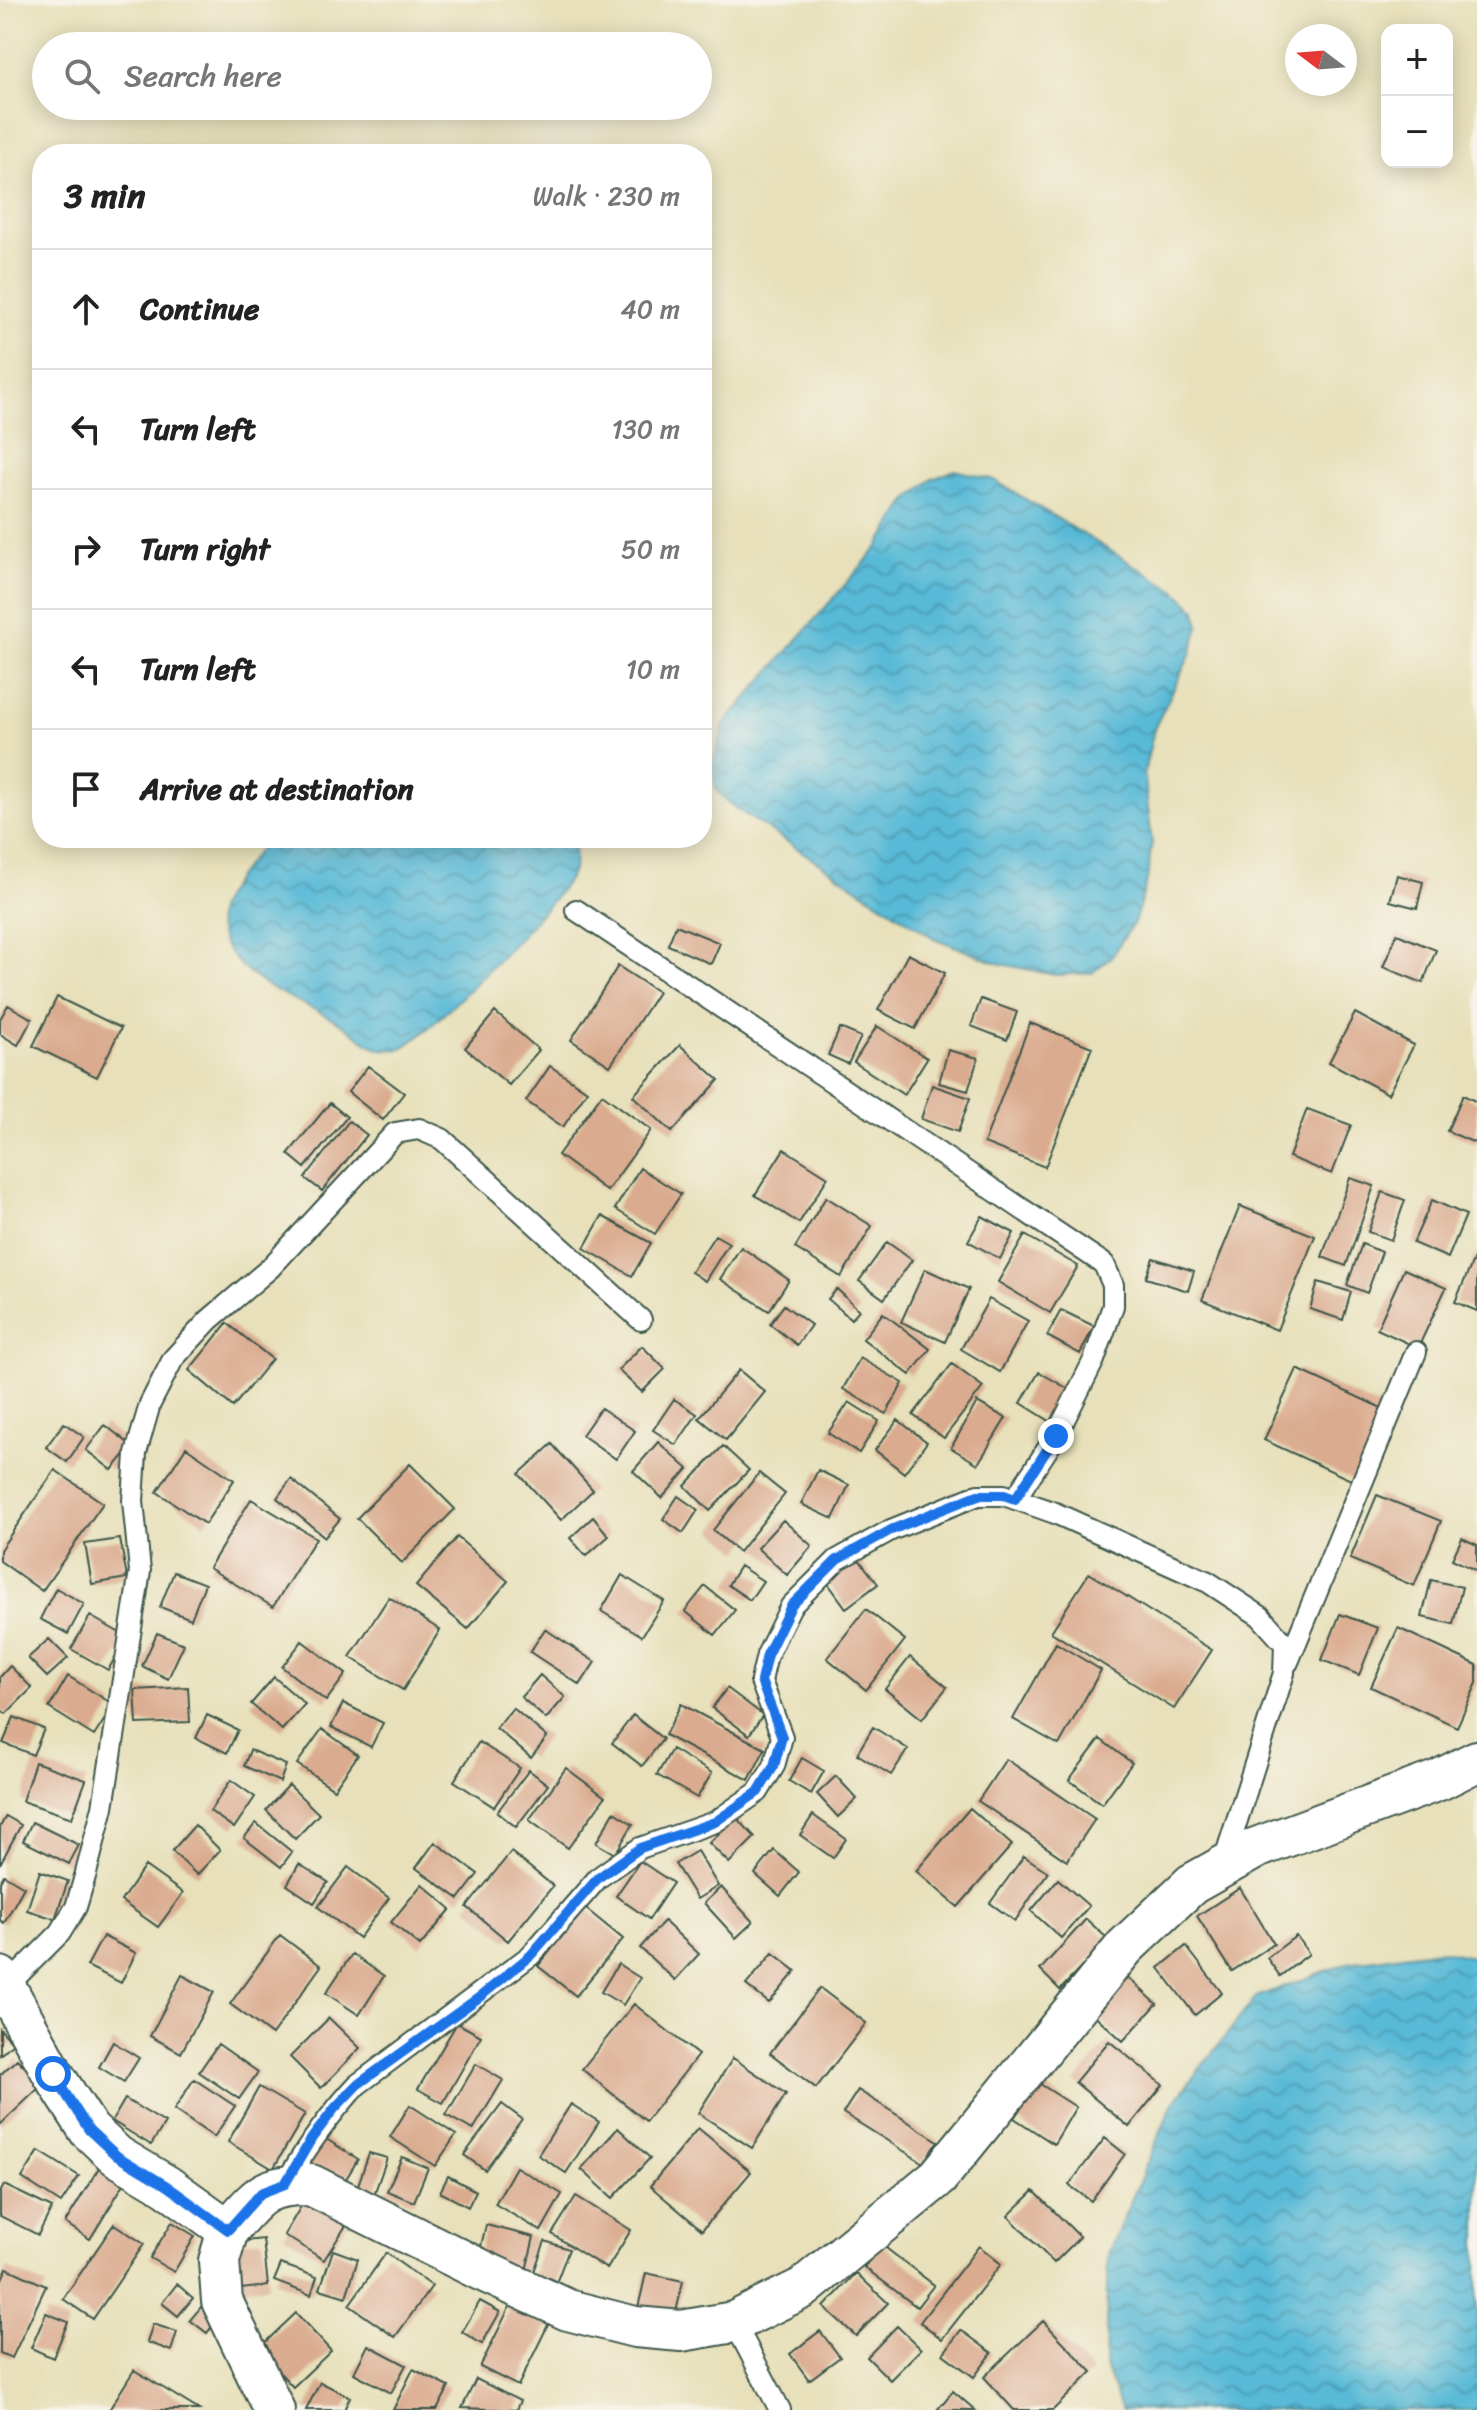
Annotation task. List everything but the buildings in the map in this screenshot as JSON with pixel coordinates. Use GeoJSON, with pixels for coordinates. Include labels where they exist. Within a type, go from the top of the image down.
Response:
{"type":"FeatureCollection","features":[{"type":"Feature","properties":{"kind":"street"},"geometry":{"type":"LineString","coordinates":[[274,2410],[222,2301],[219,2261],[228,2230],[261,2193],[285,2184],[311,2185],[568,2310],[635,2327],[681,2331],[734,2322],[803,2288],[938,2177],[1125,1947],[1192,1884],[1256,1848],[1439,1780],[1477,1761]]}},
{"type":"Feature","properties":{"kind":"street"},"geometry":{"type":"LineString","coordinates":[[2,1986],[89,2130],[117,2156],[167,2186],[228,2230]]}},
{"type":"Feature","properties":{"kind":"lane"},"geometry":{"type":"LineString","coordinates":[[576,910],[1104,1264],[1113,1285],[1113,1306],[1094,1360],[1056,1436],[1015,1499]]}},
{"type":"Feature","properties":{"kind":"lane"},"geometry":{"type":"LineString","coordinates":[[2,1986],[60,1933],[76,1907],[103,1807],[140,1571],[133,1501],[136,1453],[150,1404],[173,1359],[209,1320],[270,1268],[395,1133],[419,1129],[442,1139],[641,1320]]}},
{"type":"Feature","properties":{"kind":"lane"},"geometry":{"type":"LineString","coordinates":[[1221,1868],[1284,1673],[1416,1352]]}},
{"type":"Feature","properties":{"kind":"lane"},"geometry":{"type":"LineString","coordinates":[[285,2184],[312,2138],[357,2085],[481,1996],[531,1955],[598,1878],[640,1848],[715,1822],[758,1792],[774,1766],[782,1737],[761,1681],[767,1655],[791,1606],[837,1560],[891,1530],[978,1495],[1004,1495],[1055,1513],[1208,1582],[1260,1616],[1285,1644],[1284,1673]]}},
{"type":"Feature","properties":{"kind":"lane"},"geometry":{"type":"LineString","coordinates":[[734,2322],[780,2410]]}},
{"type":"Feature","properties":{"kind":"water"},"geometry":{"type":"Polygon","coordinates":[[[955,470],[994,480],[1175,590],[1196,610],[1199,627],[1191,653],[1154,729],[1144,773],[1152,842],[1147,880],[1135,921],[1111,957],[1092,973],[1055,975],[997,963],[934,938],[737,809],[716,791],[712,763],[725,723],[878,547],[906,502],[932,479],[955,470]]]}},
{"type":"Feature","properties":{"kind":"water"},"geometry":{"type":"Polygon","coordinates":[[[261,848],[573,848],[575,860],[572,873],[544,910],[461,997],[413,1041],[399,1049],[385,1050],[370,1045],[340,1023],[276,991],[252,975],[232,956],[224,944],[217,918],[223,899],[261,848]]]}},
{"type":"Feature","properties":{"kind":"water"},"geometry":{"type":"Polygon","coordinates":[[[1438,1950],[1477,1958],[1477,2410],[1122,2410],[1105,2367],[1108,2254],[1173,2103],[1256,1997],[1347,1963],[1438,1950]]]}},
{"type":"Feature","properties":{"kind":"route"},"geometry":{"type":"LineString","coordinates":[[53,2074],[89,2130],[117,2156],[167,2186],[228,2230],[261,2193],[285,2184],[312,2138],[357,2085],[481,1996],[531,1955],[598,1878],[640,1848],[715,1822],[758,1792],[774,1766],[782,1737],[761,1681],[767,1655],[791,1606],[837,1560],[891,1530],[978,1495],[1004,1495],[1015,1499],[1056,1436]]}}]}
